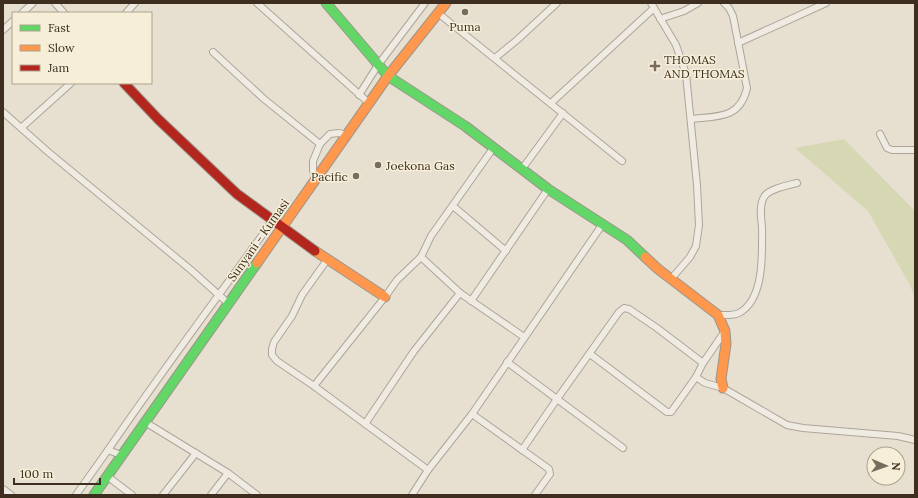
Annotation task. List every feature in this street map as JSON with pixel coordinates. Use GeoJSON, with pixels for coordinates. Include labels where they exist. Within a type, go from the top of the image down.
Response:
{"type":"FeatureCollection","features":[{"type":"Feature","properties":{"kind":"street"},"geometry":{"type":"LineString","coordinates":[[23,12],[33,3]]}},
{"type":"Feature","properties":{"kind":"street"},"geometry":{"type":"LineString","coordinates":[[55,3],[63,12]]}},
{"type":"Feature","properties":{"kind":"street"},"geometry":{"type":"LineString","coordinates":[[127,12],[135,3]]}},
{"type":"Feature","properties":{"kind":"street"},"geometry":{"type":"LineString","coordinates":[[256,3],[369,103]]}},
{"type":"Feature","properties":{"kind":"street"},"geometry":{"type":"LineString","coordinates":[[326,3],[388,76],[451,116],[548,189],[602,225],[617,232],[671,279],[718,315],[724,331],[726,344],[721,379],[723,388]]}},
{"type":"Feature","properties":{"kind":"street"},"geometry":{"type":"LineString","coordinates":[[359,95],[378,65],[425,3]]}},
{"type":"Feature","properties":{"kind":"street","name":"Sunyani - Kumasi"},"geometry":{"type":"LineString","coordinates":[[94,495],[388,76],[446,3]]}},
{"type":"Feature","properties":{"kind":"street"},"geometry":{"type":"LineString","coordinates":[[495,58],[557,3]]}},
{"type":"Feature","properties":{"kind":"street"},"geometry":{"type":"LineString","coordinates":[[660,19],[684,11],[698,3]]}},
{"type":"Feature","properties":{"kind":"street"},"geometry":{"type":"LineString","coordinates":[[691,119],[725,114],[737,109],[746,95],[747,88],[732,16],[730,8],[724,3]]}},
{"type":"Feature","properties":{"kind":"street"},"geometry":{"type":"LineString","coordinates":[[738,43],[826,3]]}},
{"type":"Feature","properties":{"kind":"street"},"geometry":{"type":"LineString","coordinates":[[551,103],[652,6],[676,45],[686,74],[697,185],[698,236],[696,246],[690,257],[671,279]]}},
{"type":"Feature","properties":{"kind":"street"},"geometry":{"type":"LineString","coordinates":[[438,13],[622,160]]}},
{"type":"Feature","properties":{"kind":"street"},"geometry":{"type":"LineString","coordinates":[[3,30],[12,22]]}},
{"type":"Feature","properties":{"kind":"street"},"geometry":{"type":"LineString","coordinates":[[213,52],[264,99],[320,144]]}},
{"type":"Feature","properties":{"kind":"street"},"geometry":{"type":"LineString","coordinates":[[21,128],[70,84]]}},
{"type":"Feature","properties":{"kind":"street"},"geometry":{"type":"LineString","coordinates":[[125,84],[158,119],[237,194],[327,260],[385,297]]}},
{"type":"Feature","properties":{"kind":"street"},"geometry":{"type":"LineString","coordinates":[[3,112],[47,151],[191,270],[228,304]]}},
{"type":"Feature","properties":{"kind":"street"},"geometry":{"type":"LineString","coordinates":[[522,169],[563,113]]}},
{"type":"Feature","properties":{"kind":"street"},"geometry":{"type":"LineString","coordinates":[[317,177],[313,171],[313,166],[320,144],[334,132],[346,136]]}},
{"type":"Feature","properties":{"kind":"street"},"geometry":{"type":"LineString","coordinates":[[880,134],[887,148],[892,150],[915,150]]}},
{"type":"Feature","properties":{"kind":"street"},"geometry":{"type":"LineString","coordinates":[[314,386],[397,280],[421,257],[431,236],[494,147]]}},
{"type":"Feature","properties":{"kind":"street"},"geometry":{"type":"LineString","coordinates":[[718,315],[732,315],[740,313],[749,304],[756,291],[760,275],[762,254],[761,209],[764,197],[782,187],[797,183]]}},
{"type":"Feature","properties":{"kind":"street"},"geometry":{"type":"LineString","coordinates":[[471,301],[548,189]]}},
{"type":"Feature","properties":{"kind":"street"},"geometry":{"type":"LineString","coordinates":[[453,206],[506,251]]}},
{"type":"Feature","properties":{"kind":"street"},"geometry":{"type":"LineString","coordinates":[[76,495],[153,384],[219,296],[273,220]]}},
{"type":"Feature","properties":{"kind":"street"},"geometry":{"type":"LineString","coordinates":[[412,495],[428,470],[472,414],[524,336],[602,225]]}},
{"type":"Feature","properties":{"kind":"street"},"geometry":{"type":"LineString","coordinates":[[421,257],[460,293],[524,336]]}},
{"type":"Feature","properties":{"kind":"street"},"geometry":{"type":"LineString","coordinates":[[327,260],[302,295],[292,316],[274,342],[272,355],[277,361],[314,386],[428,470]]}},
{"type":"Feature","properties":{"kind":"street"},"geometry":{"type":"LineString","coordinates":[[365,424],[414,351],[460,293]]}},
{"type":"Feature","properties":{"kind":"street"},"geometry":{"type":"LineString","coordinates":[[522,450],[619,312],[624,308],[629,309],[657,328],[703,363]]}},
{"type":"Feature","properties":{"kind":"street"},"geometry":{"type":"LineString","coordinates":[[590,354],[667,412],[671,412],[696,377],[703,363],[724,331]]}},
{"type":"Feature","properties":{"kind":"street"},"geometry":{"type":"LineString","coordinates":[[508,362],[623,448]]}},
{"type":"Feature","properties":{"kind":"street"},"geometry":{"type":"LineString","coordinates":[[696,377],[705,383],[723,388],[787,425],[803,428],[898,436],[915,440]]}},
{"type":"Feature","properties":{"kind":"street"},"geometry":{"type":"LineString","coordinates":[[472,414],[546,467],[550,472],[535,495]]}},
{"type":"Feature","properties":{"kind":"street"},"geometry":{"type":"LineString","coordinates":[[144,422],[228,473],[257,495]]}},
{"type":"Feature","properties":{"kind":"street"},"geometry":{"type":"LineString","coordinates":[[108,450],[121,455]]}},
{"type":"Feature","properties":{"kind":"street"},"geometry":{"type":"LineString","coordinates":[[163,495],[196,453]]}},
{"type":"Feature","properties":{"kind":"street"},"geometry":{"type":"LineString","coordinates":[[211,495],[228,473]]}},
{"type":"Feature","properties":{"kind":"street"},"geometry":{"type":"LineString","coordinates":[[107,476],[132,495]]}},
{"type":"Feature","properties":{"kind":"street"},"geometry":{"type":"LineString","coordinates":[[3,489],[11,495]]}},
{"type":"Feature","properties":{"kind":"green space"},"geometry":{"type":"Polygon","coordinates":[[[844,139],[915,211],[915,299],[910,285],[868,211],[795,148],[844,139]]]}},
{"type":"Feature","properties":{"kind":"traffic: fast"},"geometry":{"type":"LineString","coordinates":[[326,3],[388,76],[465,126],[548,189],[627,240],[645,257]]}},
{"type":"Feature","properties":{"kind":"traffic: fast"},"geometry":{"type":"LineString","coordinates":[[94,495],[257,263]]}},
{"type":"Feature","properties":{"kind":"traffic: slow"},"geometry":{"type":"LineString","coordinates":[[257,263],[388,76],[446,3]]}},
{"type":"Feature","properties":{"kind":"traffic: slow"},"geometry":{"type":"LineString","coordinates":[[315,251],[385,297]]}},
{"type":"Feature","properties":{"kind":"traffic: slow"},"geometry":{"type":"LineString","coordinates":[[645,257],[658,269],[718,315],[725,331],[726,344],[721,379],[723,388]]}},
{"type":"Feature","properties":{"kind":"traffic: jam"},"geometry":{"type":"LineString","coordinates":[[125,84],[158,119],[237,194],[315,251]]}},
{"type":"Feature","properties":{"kind":"place","name":"Puma"},"geometry":{"type":"Point","coordinates":[465,12]}},
{"type":"Feature","properties":{"kind":"place","name":"THOMAS AND THOMAS"},"geometry":{"type":"Point","coordinates":[655,66]}},
{"type":"Feature","properties":{"kind":"place","name":"Joekona Gas"},"geometry":{"type":"Point","coordinates":[378,165]}},
{"type":"Feature","properties":{"kind":"place","name":"Pacific"},"geometry":{"type":"Point","coordinates":[356,176]}}]}
